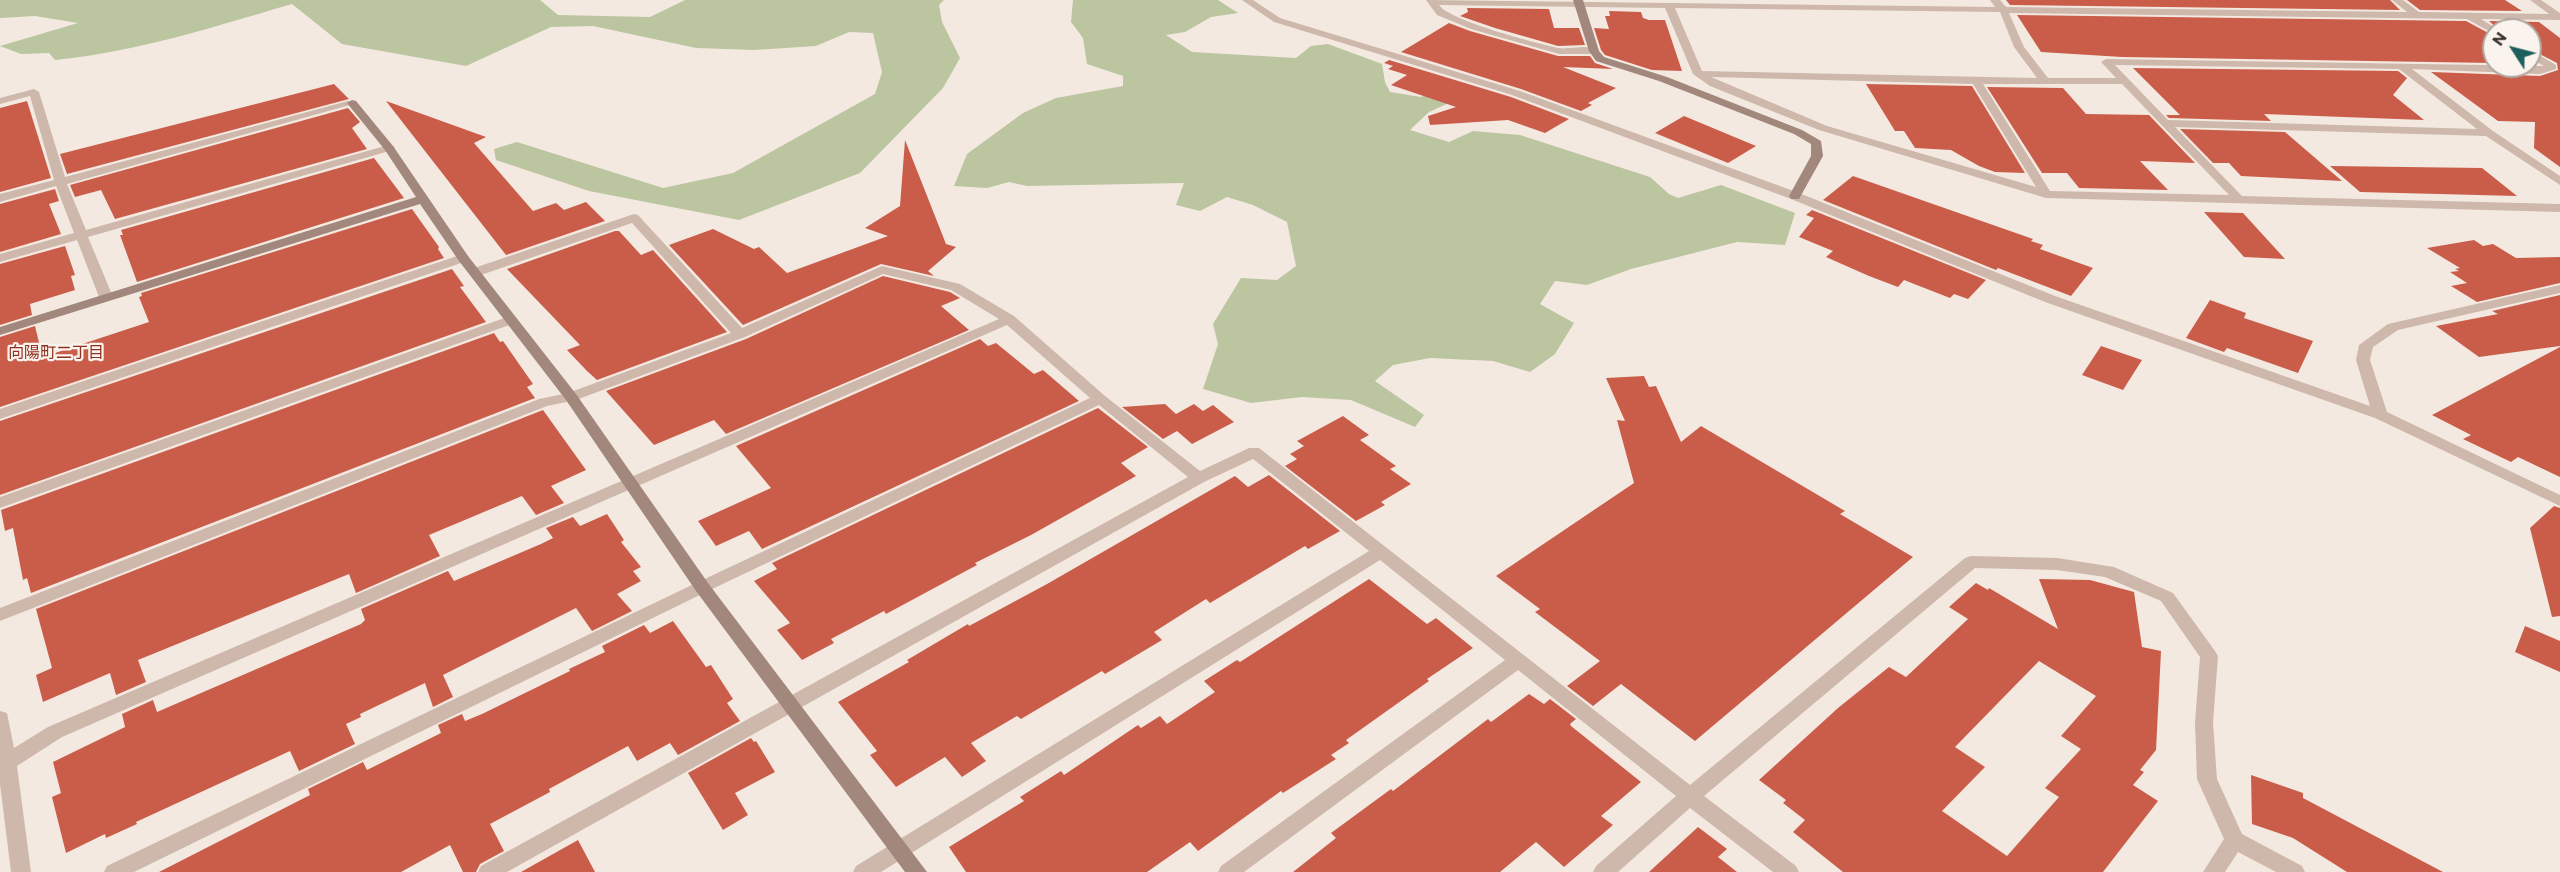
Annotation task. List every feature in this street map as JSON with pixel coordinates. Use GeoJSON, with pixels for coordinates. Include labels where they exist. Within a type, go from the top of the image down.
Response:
{"type":"FeatureCollection","features":[{"type":"Feature","properties":{"kind":"street"},"geometry":{"type":"LineString","coordinates":[[1246,0],[1277,20],[1516,93],[1794,196],[2050,299],[2380,415],[2560,501]]}},
{"type":"Feature","properties":{"kind":"street"},"geometry":{"type":"LineString","coordinates":[[1995,0],[2004,11],[2019,47],[2043,80]]}},
{"type":"Feature","properties":{"kind":"street"},"geometry":{"type":"LineString","coordinates":[[2125,0],[2136,11]]}},
{"type":"Feature","properties":{"kind":"street"},"geometry":{"type":"LineString","coordinates":[[2262,0],[2279,14]]}},
{"type":"Feature","properties":{"kind":"street"},"geometry":{"type":"LineString","coordinates":[[2397,0],[2417,15]]}},
{"type":"Feature","properties":{"kind":"street"},"geometry":{"type":"LineString","coordinates":[[2535,0],[2560,17]]}},
{"type":"Feature","properties":{"kind":"street"},"geometry":{"type":"LineString","coordinates":[[1431,1],[1440,13],[1474,27],[1559,51],[1594,51]]}},
{"type":"Feature","properties":{"kind":"street"},"geometry":{"type":"LineString","coordinates":[[1431,1],[1579,2],[1669,6],[1856,4],[2004,11],[2560,17]]}},
{"type":"Feature","properties":{"kind":"street"},"geometry":{"type":"LineString","coordinates":[[1579,2],[1594,51],[1600,59],[1674,83],[1798,132],[1817,143],[1817,156],[1794,196]]}},
{"type":"Feature","properties":{"kind":"street"},"geometry":{"type":"LineString","coordinates":[[1669,6],[1698,74],[1714,84],[1823,128],[2046,194],[2560,208]]}},
{"type":"Feature","properties":{"kind":"street"},"geometry":{"type":"LineString","coordinates":[[2470,16],[2482,24]]}},
{"type":"Feature","properties":{"kind":"street"},"geometry":{"type":"LineString","coordinates":[[2542,61],[2552,67],[2542,70]]}},
{"type":"Feature","properties":{"kind":"street"},"geometry":{"type":"LineString","coordinates":[[2238,198],[2106,62],[2482,69]]}},
{"type":"Feature","properties":{"kind":"street"},"geometry":{"type":"LineString","coordinates":[[2401,66],[2490,133],[2560,181]]}},
{"type":"Feature","properties":{"kind":"street"},"geometry":{"type":"LineString","coordinates":[[1698,74],[1976,81],[2124,81]]}},
{"type":"Feature","properties":{"kind":"street"},"geometry":{"type":"LineString","coordinates":[[1976,81],[2046,194]]}},
{"type":"Feature","properties":{"kind":"street"},"geometry":{"type":"LineString","coordinates":[[0,101],[34,93],[60,181],[106,297]]}},
{"type":"Feature","properties":{"kind":"street"},"geometry":{"type":"LineString","coordinates":[[0,198],[352,103],[389,148],[463,258],[572,397],[702,587],[917,872]]}},
{"type":"Feature","properties":{"kind":"street"},"geometry":{"type":"LineString","coordinates":[[2165,123],[2490,133]]}},
{"type":"Feature","properties":{"kind":"street"},"geometry":{"type":"LineString","coordinates":[[0,258],[389,148]]}},
{"type":"Feature","properties":{"kind":"street"},"geometry":{"type":"LineString","coordinates":[[0,331],[423,199]]}},
{"type":"Feature","properties":{"kind":"street"},"geometry":{"type":"LineString","coordinates":[[476,272],[634,218],[740,334]]}},
{"type":"Feature","properties":{"kind":"street"},"geometry":{"type":"LineString","coordinates":[[0,414],[463,258]]}},
{"type":"Feature","properties":{"kind":"street"},"geometry":{"type":"LineString","coordinates":[[0,615],[544,402],[572,397],[740,334],[882,270],[955,287],[1009,319],[1100,399],[1199,478]]}},
{"type":"Feature","properties":{"kind":"street"},"geometry":{"type":"LineString","coordinates":[[2380,415],[2363,360],[2366,345],[2393,327],[2560,289]]}},
{"type":"Feature","properties":{"kind":"street"},"geometry":{"type":"LineString","coordinates":[[3,764],[56,732],[1009,319]]}},
{"type":"Feature","properties":{"kind":"street"},"geometry":{"type":"LineString","coordinates":[[0,503],[510,320]]}},
{"type":"Feature","properties":{"kind":"street"},"geometry":{"type":"LineString","coordinates":[[114,872],[702,587],[1100,399]]}},
{"type":"Feature","properties":{"kind":"street"},"geometry":{"type":"LineString","coordinates":[[488,872],[1199,478],[1254,452],[1789,872]]}},
{"type":"Feature","properties":{"kind":"street"},"geometry":{"type":"LineString","coordinates":[[863,872],[1382,551]]}},
{"type":"Feature","properties":{"kind":"street"},"geometry":{"type":"LineString","coordinates":[[1603,872],[1690,796],[1971,562],[2057,564],[2108,571],[2167,597],[2209,656],[2204,723],[2207,779],[2235,840],[2295,872]]}},
{"type":"Feature","properties":{"kind":"street"},"geometry":{"type":"LineString","coordinates":[[1228,872],[1518,660]]}},
{"type":"Feature","properties":{"kind":"street"},"geometry":{"type":"LineString","coordinates":[[0,718],[3,764],[21,872]]}},
{"type":"Feature","properties":{"kind":"street"},"geometry":{"type":"LineString","coordinates":[[2213,872],[2235,840]]}},
{"type":"Feature","properties":{"kind":"green space"},"geometry":{"type":"Polygon","coordinates":[[[0,0],[540,0],[558,15],[650,17],[685,0],[944,0],[939,5],[942,22],[960,58],[943,88],[860,173],[739,220],[589,191],[496,160],[494,149],[517,142],[663,188],[733,173],[875,94],[882,72],[873,33],[849,32],[816,46],[754,50],[696,48],[593,26],[551,27],[466,66],[342,44],[292,4],[145,45],[55,60],[49,53],[21,54],[0,46],[78,23],[35,16],[0,18],[0,0]]]}},
{"type":"Feature","properties":{"kind":"green space"},"geometry":{"type":"Polygon","coordinates":[[[1073,0],[1218,0],[1238,13],[1211,17],[1185,32],[1166,35],[1192,52],[1296,58],[1311,46],[1328,44],[1382,64],[1385,82],[1390,92],[1421,97],[1459,85],[1449,103],[1429,112],[1410,130],[1449,142],[1473,131],[1520,135],[1650,177],[1669,194],[1678,198],[1721,185],[1795,213],[1785,245],[1737,242],[1631,269],[1587,285],[1555,281],[1540,304],[1574,323],[1555,354],[1530,372],[1493,361],[1430,358],[1393,365],[1375,381],[1424,415],[1415,427],[1351,400],[1302,397],[1251,403],[1203,389],[1218,344],[1213,324],[1241,278],[1277,280],[1296,266],[1287,222],[1253,205],[1227,197],[1200,211],[1176,205],[1184,183],[1027,186],[1009,182],[987,188],[954,186],[967,154],[1023,113],[1056,98],[1123,86],[1123,76],[1087,64],[1083,38],[1071,22],[1073,0]]]}},
{"type":"Feature","properties":{"kind":"building"},"geometry":{"type":"Polygon","coordinates":[[[2006,0],[2390,0],[2400,10],[2010,5],[2006,0]]]}},
{"type":"Feature","properties":{"kind":"building"},"geometry":{"type":"Polygon","coordinates":[[[2407,0],[2505,0],[2522,11],[2420,10],[2407,0]]]}},
{"type":"Feature","properties":{"kind":"building"},"geometry":{"type":"Polygon","coordinates":[[[1467,8],[1549,9],[1554,28],[1579,28],[1585,45],[1558,46],[1495,28],[1460,16],[1468,12],[1467,8]]]}},
{"type":"Feature","properties":{"kind":"building"},"geometry":{"type":"Polygon","coordinates":[[[1609,11],[1641,12],[1643,18],[1649,20],[1665,20],[1682,71],[1652,70],[1605,55],[1601,50],[1594,28],[1609,29],[1605,16],[1610,16],[1609,11]]]}},
{"type":"Feature","properties":{"kind":"building"},"geometry":{"type":"Polygon","coordinates":[[[2017,15],[2466,21],[2482,30],[2482,63],[2122,57],[2041,52],[2017,15]]]}},
{"type":"Feature","properties":{"kind":"building"},"geometry":{"type":"Polygon","coordinates":[[[1449,23],[1558,56],[1590,56],[1595,63],[1613,69],[1563,67],[1616,88],[1588,103],[1592,105],[1581,111],[1521,89],[1401,52],[1449,23]]]}},
{"type":"Feature","properties":{"kind":"building"},"geometry":{"type":"Polygon","coordinates":[[[2542,24],[2560,38],[2560,167],[2534,148],[2535,122],[2498,121],[2431,72],[2482,74],[2482,78],[2542,78],[2542,75],[2558,70],[2557,63],[2542,55],[2542,24]]]}},
{"type":"Feature","properties":{"kind":"building"},"geometry":{"type":"Polygon","coordinates":[[[1389,60],[1511,97],[1569,119],[1545,133],[1508,120],[1430,125],[1428,116],[1456,107],[1391,85],[1407,75],[1388,69],[1393,66],[1384,63],[1389,60]]]}},
{"type":"Feature","properties":{"kind":"building"},"geometry":{"type":"Polygon","coordinates":[[[2133,68],[2398,71],[2407,78],[2393,95],[2424,120],[2264,114],[2271,121],[2169,118],[2166,115],[2180,115],[2133,68]]]}},
{"type":"Feature","properties":{"kind":"building"},"geometry":{"type":"Polygon","coordinates":[[[334,84],[349,99],[67,174],[60,154],[334,84]]]}},
{"type":"Feature","properties":{"kind":"building"},"geometry":{"type":"Polygon","coordinates":[[[1866,84],[1972,86],[2025,173],[1995,172],[1951,150],[1915,148],[1904,131],[1895,131],[1866,84]]]}},
{"type":"Feature","properties":{"kind":"building"},"geometry":{"type":"Polygon","coordinates":[[[1987,87],[2063,88],[2086,114],[2149,115],[2195,163],[2140,161],[2168,190],[2079,188],[2067,173],[2042,173],[1987,87]]]}},
{"type":"Feature","properties":{"kind":"building"},"geometry":{"type":"Polygon","coordinates":[[[27,101],[51,178],[0,192],[0,108],[27,101]]]}},
{"type":"Feature","properties":{"kind":"building"},"geometry":{"type":"Polygon","coordinates":[[[386,101],[486,137],[474,143],[533,211],[556,203],[564,210],[586,202],[605,221],[506,255],[386,101]]]}},
{"type":"Feature","properties":{"kind":"building"},"geometry":{"type":"Polygon","coordinates":[[[348,108],[360,122],[352,128],[367,149],[115,219],[101,190],[75,197],[70,185],[348,108]]]}},
{"type":"Feature","properties":{"kind":"building"},"geometry":{"type":"Polygon","coordinates":[[[1684,116],[1756,146],[1728,163],[1655,133],[1684,116]]]}},
{"type":"Feature","properties":{"kind":"building"},"geometry":{"type":"Polygon","coordinates":[[[2180,129],[2285,132],[2342,181],[2241,176],[2229,163],[2213,163],[2180,129]]]}},
{"type":"Feature","properties":{"kind":"building"},"geometry":{"type":"Polygon","coordinates":[[[905,140],[946,244],[956,247],[928,271],[934,276],[881,264],[743,325],[669,245],[713,229],[754,249],[759,247],[787,273],[888,236],[865,228],[900,206],[905,140]]]}},
{"type":"Feature","properties":{"kind":"building"},"geometry":{"type":"Polygon","coordinates":[[[374,158],[404,198],[137,282],[120,235],[123,235],[121,230],[374,158]]]}},
{"type":"Feature","properties":{"kind":"building"},"geometry":{"type":"Polygon","coordinates":[[[2330,166],[2482,168],[2517,196],[2360,192],[2330,166]]]}},
{"type":"Feature","properties":{"kind":"building"},"geometry":{"type":"Polygon","coordinates":[[[1853,176],[2033,239],[2031,241],[2043,245],[2040,249],[2093,268],[2071,296],[1998,268],[1996,270],[1823,200],[1853,176]]]}},
{"type":"Feature","properties":{"kind":"building"},"geometry":{"type":"Polygon","coordinates":[[[55,189],[59,201],[49,204],[61,234],[0,252],[0,204],[55,189]]]}},
{"type":"Feature","properties":{"kind":"building"},"geometry":{"type":"Polygon","coordinates":[[[412,209],[439,247],[444,258],[0,407],[0,337],[35,326],[42,355],[55,353],[149,322],[139,297],[142,296],[141,293],[412,209]]]}},
{"type":"Feature","properties":{"kind":"building"},"geometry":{"type":"Polygon","coordinates":[[[1812,210],[1986,280],[1968,299],[1954,294],[1950,298],[1904,280],[1898,287],[1869,276],[1826,257],[1833,251],[1799,237],[1814,218],[1806,215],[1812,210]]]}},
{"type":"Feature","properties":{"kind":"building"},"geometry":{"type":"Polygon","coordinates":[[[2204,212],[2243,213],[2285,259],[2244,257],[2204,212]]]}},
{"type":"Feature","properties":{"kind":"building"},"geometry":{"type":"Polygon","coordinates":[[[619,231],[641,255],[653,250],[727,332],[597,380],[587,371],[567,350],[580,345],[507,269],[619,231]]]}},
{"type":"Feature","properties":{"kind":"building"},"geometry":{"type":"Polygon","coordinates":[[[2474,240],[2483,246],[2493,244],[2516,258],[2560,257],[2560,283],[2477,302],[2451,286],[2467,283],[2450,272],[2459,271],[2455,269],[2460,268],[2427,248],[2474,240]]]}},
{"type":"Feature","properties":{"kind":"building"},"geometry":{"type":"Polygon","coordinates":[[[65,246],[75,275],[71,276],[75,290],[30,304],[32,315],[0,325],[0,264],[65,246]]]}},
{"type":"Feature","properties":{"kind":"building"},"geometry":{"type":"Polygon","coordinates":[[[452,269],[464,286],[460,287],[486,322],[0,495],[0,421],[452,269]]]}},
{"type":"Feature","properties":{"kind":"building"},"geometry":{"type":"Polygon","coordinates":[[[883,276],[950,292],[960,298],[941,306],[969,330],[726,434],[714,420],[654,445],[606,391],[746,339],[883,276]]]}},
{"type":"Feature","properties":{"kind":"building"},"geometry":{"type":"Polygon","coordinates":[[[2560,295],[2560,346],[2479,357],[2436,326],[2498,314],[2492,311],[2560,295]]]}},
{"type":"Feature","properties":{"kind":"building"},"geometry":{"type":"Polygon","coordinates":[[[2210,300],[2246,313],[2244,318],[2313,341],[2298,373],[2227,348],[2224,352],[2186,338],[2210,300]]]}},
{"type":"Feature","properties":{"kind":"building"},"geometry":{"type":"Polygon","coordinates":[[[494,333],[500,342],[503,341],[533,384],[527,387],[535,398],[31,593],[27,578],[23,580],[13,528],[5,531],[1,510],[494,333]]]}},
{"type":"Feature","properties":{"kind":"building"},"geometry":{"type":"Polygon","coordinates":[[[980,339],[988,346],[996,343],[1034,374],[1043,370],[1079,401],[762,549],[749,531],[716,546],[698,521],[771,488],[736,446],[980,339]]]}},
{"type":"Feature","properties":{"kind":"building"},"geometry":{"type":"Polygon","coordinates":[[[2101,346],[2142,360],[2123,390],[2082,375],[2101,346]]]}},
{"type":"Feature","properties":{"kind":"building"},"geometry":{"type":"Polygon","coordinates":[[[2560,347],[2560,477],[2518,457],[2511,462],[2463,439],[2471,435],[2432,415],[2560,347]]]}},
{"type":"Feature","properties":{"kind":"building"},"geometry":{"type":"Polygon","coordinates":[[[1644,376],[1649,387],[1656,386],[1681,442],[1701,426],[1845,511],[1840,514],[1913,557],[1695,741],[1621,684],[1593,706],[1567,686],[1600,661],[1535,612],[1540,609],[1496,576],[1634,483],[1617,420],[1625,421],[1606,378],[1644,376]]]}},
{"type":"Feature","properties":{"kind":"building"},"geometry":{"type":"Polygon","coordinates":[[[1165,404],[1176,414],[1194,404],[1203,411],[1213,405],[1234,422],[1192,444],[1177,431],[1163,439],[1122,407],[1165,404]]]}},
{"type":"Feature","properties":{"kind":"building"},"geometry":{"type":"Polygon","coordinates":[[[1098,408],[1148,447],[1121,463],[1136,476],[886,614],[884,611],[831,639],[834,643],[802,660],[777,630],[790,623],[754,581],[777,569],[772,563],[1098,408]]]}},
{"type":"Feature","properties":{"kind":"building"},"geometry":{"type":"Polygon","coordinates":[[[543,410],[586,470],[551,486],[564,503],[536,515],[522,496],[429,535],[440,556],[356,593],[349,574],[138,660],[146,682],[116,695],[110,673],[43,702],[36,675],[52,668],[36,609],[543,410]]]}},
{"type":"Feature","properties":{"kind":"building"},"geometry":{"type":"Polygon","coordinates":[[[1343,416],[1369,435],[1360,440],[1396,466],[1390,469],[1411,484],[1381,502],[1385,505],[1356,521],[1285,466],[1297,459],[1290,454],[1304,446],[1297,441],[1343,416]]]}},
{"type":"Feature","properties":{"kind":"building"},"geometry":{"type":"Polygon","coordinates":[[[1269,475],[1340,531],[1308,549],[1305,546],[1210,603],[1206,599],[1154,632],[1162,640],[1105,674],[1102,671],[1021,719],[1017,716],[971,743],[986,761],[962,777],[945,757],[896,787],[870,755],[877,751],[838,702],[909,662],[907,660],[968,624],[969,626],[1047,584],[1235,476],[1248,487],[1269,475]]]}},
{"type":"Feature","properties":{"kind":"building"},"geometry":{"type":"Polygon","coordinates":[[[2554,506],[2560,508],[2560,616],[2552,617],[2530,528],[2554,506]]]}},
{"type":"Feature","properties":{"kind":"building"},"geometry":{"type":"Polygon","coordinates":[[[607,514],[624,540],[621,542],[641,567],[633,571],[641,581],[617,594],[632,611],[592,631],[576,608],[443,675],[453,697],[433,707],[425,683],[360,714],[361,717],[346,724],[355,744],[299,771],[290,751],[136,822],[137,824],[106,838],[105,834],[66,853],[52,797],[61,793],[53,762],[125,727],[122,714],[153,700],[157,712],[361,624],[365,620],[361,609],[448,571],[454,581],[541,544],[553,538],[546,528],[573,517],[580,526],[607,514]]]}},
{"type":"Feature","properties":{"kind":"building"},"geometry":{"type":"Polygon","coordinates":[[[1369,579],[1427,624],[1436,618],[1473,648],[1427,679],[1429,681],[1346,740],[1349,743],[1331,755],[1336,759],[1283,793],[1281,791],[1198,851],[1190,842],[1147,872],[966,872],[949,847],[1024,801],[1020,797],[1061,771],[1064,775],[1138,725],[1141,728],[1160,716],[1167,724],[1215,692],[1204,681],[1237,660],[1240,662],[1369,579]]]}},
{"type":"Feature","properties":{"kind":"building"},"geometry":{"type":"Polygon","coordinates":[[[2039,579],[2090,580],[2134,592],[2142,647],[2161,651],[2156,750],[2140,770],[2144,772],[2133,785],[2158,801],[2103,872],[1843,872],[1793,832],[1805,820],[1783,803],[1786,800],[1759,780],[1838,708],[1889,667],[1906,677],[1968,619],[1949,607],[1976,583],[1988,590],[1989,588],[2058,629],[2039,579]],[[2039,661],[1955,747],[1985,767],[1942,811],[2007,856],[2059,797],[2045,788],[2081,749],[2061,736],[2096,696],[2039,661]]]}},
{"type":"Feature","properties":{"kind":"building"},"geometry":{"type":"Polygon","coordinates":[[[673,621],[706,667],[711,665],[733,699],[727,703],[740,721],[678,755],[670,743],[637,761],[628,746],[549,789],[550,792],[490,824],[504,851],[480,864],[476,872],[463,872],[450,845],[401,872],[159,872],[310,795],[308,789],[363,762],[367,770],[441,733],[438,725],[462,714],[465,721],[482,714],[605,652],[602,646],[644,625],[650,633],[673,621]]]}},
{"type":"Feature","properties":{"kind":"building"},"geometry":{"type":"Polygon","coordinates":[[[2525,626],[2560,641],[2560,672],[2515,652],[2525,626]]]}},
{"type":"Feature","properties":{"kind":"building"},"geometry":{"type":"Polygon","coordinates":[[[1529,694],[1544,704],[1550,699],[1576,719],[1570,724],[1571,726],[1641,782],[1601,816],[1613,825],[1564,867],[1536,842],[1500,872],[1293,872],[1336,838],[1331,833],[1391,789],[1393,791],[1488,719],[1491,722],[1529,694]]]}},
{"type":"Feature","properties":{"kind":"building"},"geometry":{"type":"Polygon","coordinates":[[[751,738],[754,742],[756,741],[775,772],[735,793],[748,815],[723,830],[688,773],[751,738]]]}},
{"type":"Feature","properties":{"kind":"building"},"geometry":{"type":"Polygon","coordinates":[[[2251,775],[2303,793],[2303,798],[2443,872],[2347,872],[2293,838],[2252,824],[2251,775]]]}},
{"type":"Feature","properties":{"kind":"building"},"geometry":{"type":"Polygon","coordinates":[[[1698,827],[1727,849],[1718,857],[1737,872],[1649,872],[1698,827]]]}},
{"type":"Feature","properties":{"kind":"building"},"geometry":{"type":"Polygon","coordinates":[[[578,840],[595,872],[521,872],[578,840]]]}},
{"type":"Feature","properties":{"kind":"district","name":"向陽町二丁目"},"geometry":{"type":"Point","coordinates":[56,353]}}]}
